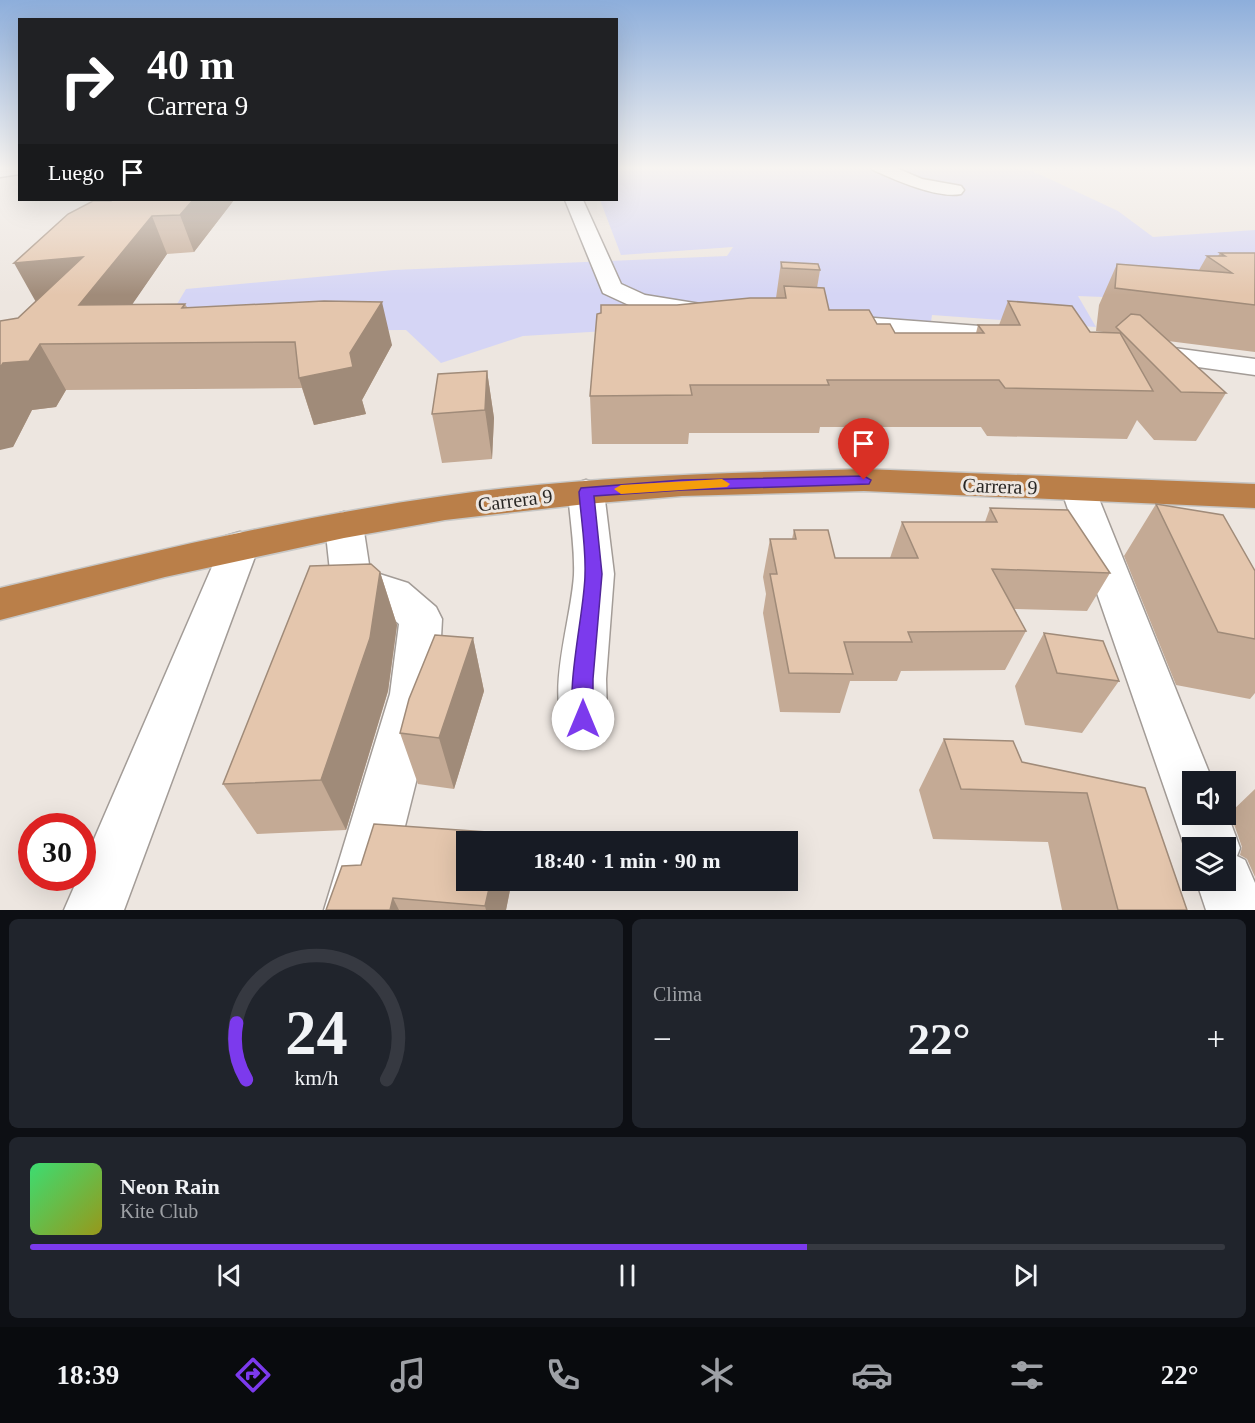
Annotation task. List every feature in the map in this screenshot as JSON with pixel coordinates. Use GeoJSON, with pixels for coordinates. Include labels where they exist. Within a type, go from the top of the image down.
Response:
{"type":"FeatureCollection","features":[{"type":"Feature","properties":{"kind":"highway","name":"Carrera 9"},"geometry":{"type":"LineString","coordinates":[[0,604],[240,546],[344,525],[445,508],[586,492],[682,485],[864,480],[1255,496]]}},
{"type":"Feature","properties":{"kind":"street"},"geometry":{"type":"LineString","coordinates":[[578,209],[612,288],[639,301],[729,315]]}},
{"type":"Feature","properties":{"kind":"street"},"geometry":{"type":"LineString","coordinates":[[824,322],[1027,338]]}},
{"type":"Feature","properties":{"kind":"street"},"geometry":{"type":"LineString","coordinates":[[1119,349],[1255,367]]}},
{"type":"Feature","properties":{"kind":"street"},"geometry":{"type":"LineString","coordinates":[[1078,489],[1183,771]]}},
{"type":"Feature","properties":{"kind":"street"},"geometry":{"type":"LineString","coordinates":[[583,719],[583,679],[594,574],[586,492]]}},
{"type":"Feature","properties":{"kind":"street"},"geometry":{"type":"LineString","coordinates":[[344,525],[351,580],[393,594],[421,619],[414,694],[354,910]]}},
{"type":"Feature","properties":{"kind":"street"},"geometry":{"type":"LineString","coordinates":[[94,910],[240,546]]}},
{"type":"Feature","properties":{"kind":"street"},"geometry":{"type":"LineString","coordinates":[[1229,891],[1236,910]]}},
{"type":"Feature","properties":{"kind":"shaded area"},"geometry":{"type":"Polygon","coordinates":[[[604,209],[1115,209],[1153,237],[1255,230],[1255,285],[1179,300],[1078,296],[1096,327],[932,315],[929,336],[674,327],[523,336],[441,363],[406,330],[161,331],[186,289],[394,270],[727,256],[733,247],[621,255],[604,209]]]}},
{"type":"Feature","properties":{"kind":"building"},"geometry":{"type":"Polygon","coordinates":[[[77,209],[185,209],[180,215],[152,216],[79,305],[185,304],[182,308],[324,301],[382,302],[350,353],[353,367],[299,378],[295,342],[40,344],[29,361],[3,363],[0,368],[0,321],[18,318],[83,257],[14,263],[68,214],[77,209]]]}},
{"type":"Feature","properties":{"kind":"building"},"geometry":{"type":"Polygon","coordinates":[[[1220,253],[1255,253],[1255,305],[1115,288],[1117,264],[1232,273],[1207,256],[1225,256],[1220,253]]]}},
{"type":"Feature","properties":{"kind":"building"},"geometry":{"type":"Polygon","coordinates":[[[781,262],[818,264],[820,270],[782,268],[781,262]]]}},
{"type":"Feature","properties":{"kind":"building"},"geometry":{"type":"Polygon","coordinates":[[[784,286],[824,288],[829,310],[869,310],[877,324],[890,324],[895,333],[984,333],[978,325],[1020,325],[1008,301],[1072,306],[1090,332],[1120,333],[1153,391],[1005,388],[999,380],[827,380],[829,385],[690,385],[692,395],[590,396],[597,314],[601,313],[601,305],[677,305],[750,298],[786,298],[784,286]]]}},
{"type":"Feature","properties":{"kind":"building"},"geometry":{"type":"Polygon","coordinates":[[[1131,314],[1140,315],[1226,393],[1181,392],[1116,327],[1131,314]]]}},
{"type":"Feature","properties":{"kind":"building"},"geometry":{"type":"Polygon","coordinates":[[[487,371],[485,410],[432,414],[438,374],[487,371]]]}},
{"type":"Feature","properties":{"kind":"building"},"geometry":{"type":"Polygon","coordinates":[[[1156,504],[1223,515],[1255,571],[1255,639],[1218,632],[1156,504]]]}},
{"type":"Feature","properties":{"kind":"building"},"geometry":{"type":"Polygon","coordinates":[[[990,508],[1068,510],[1110,573],[992,569],[1026,631],[908,632],[912,642],[844,642],[853,674],[789,673],[770,574],[777,574],[770,539],[796,539],[794,530],[828,530],[835,558],[918,558],[902,522],[997,522],[990,508]]]}},
{"type":"Feature","properties":{"kind":"building"},"geometry":{"type":"Polygon","coordinates":[[[371,564],[380,572],[370,638],[321,780],[223,784],[310,566],[371,564]]]}},
{"type":"Feature","properties":{"kind":"building"},"geometry":{"type":"Polygon","coordinates":[[[1044,633],[1103,641],[1119,681],[1057,673],[1044,633]]]}},
{"type":"Feature","properties":{"kind":"building"},"geometry":{"type":"Polygon","coordinates":[[[435,635],[473,638],[439,738],[400,733],[409,699],[435,635]]]}},
{"type":"Feature","properties":{"kind":"building"},"geometry":{"type":"Polygon","coordinates":[[[944,739],[1013,741],[1022,762],[1145,788],[1187,910],[1118,910],[1087,793],[961,789],[944,739]]]}},
{"type":"Feature","properties":{"kind":"building"},"geometry":{"type":"Polygon","coordinates":[[[374,824],[473,831],[456,831],[456,891],[488,891],[485,906],[393,898],[390,910],[326,910],[342,866],[361,865],[374,824]]]}},
{"type":"Feature","properties":{"kind":"slow traffic"},"geometry":{"type":"LineString","coordinates":[[621,489],[722,484]]}},
{"type":"Feature","properties":{"kind":"route"},"geometry":{"type":"LineString","coordinates":[[583,719],[583,679],[594,574],[586,492],[682,485],[864,480]]}}]}
